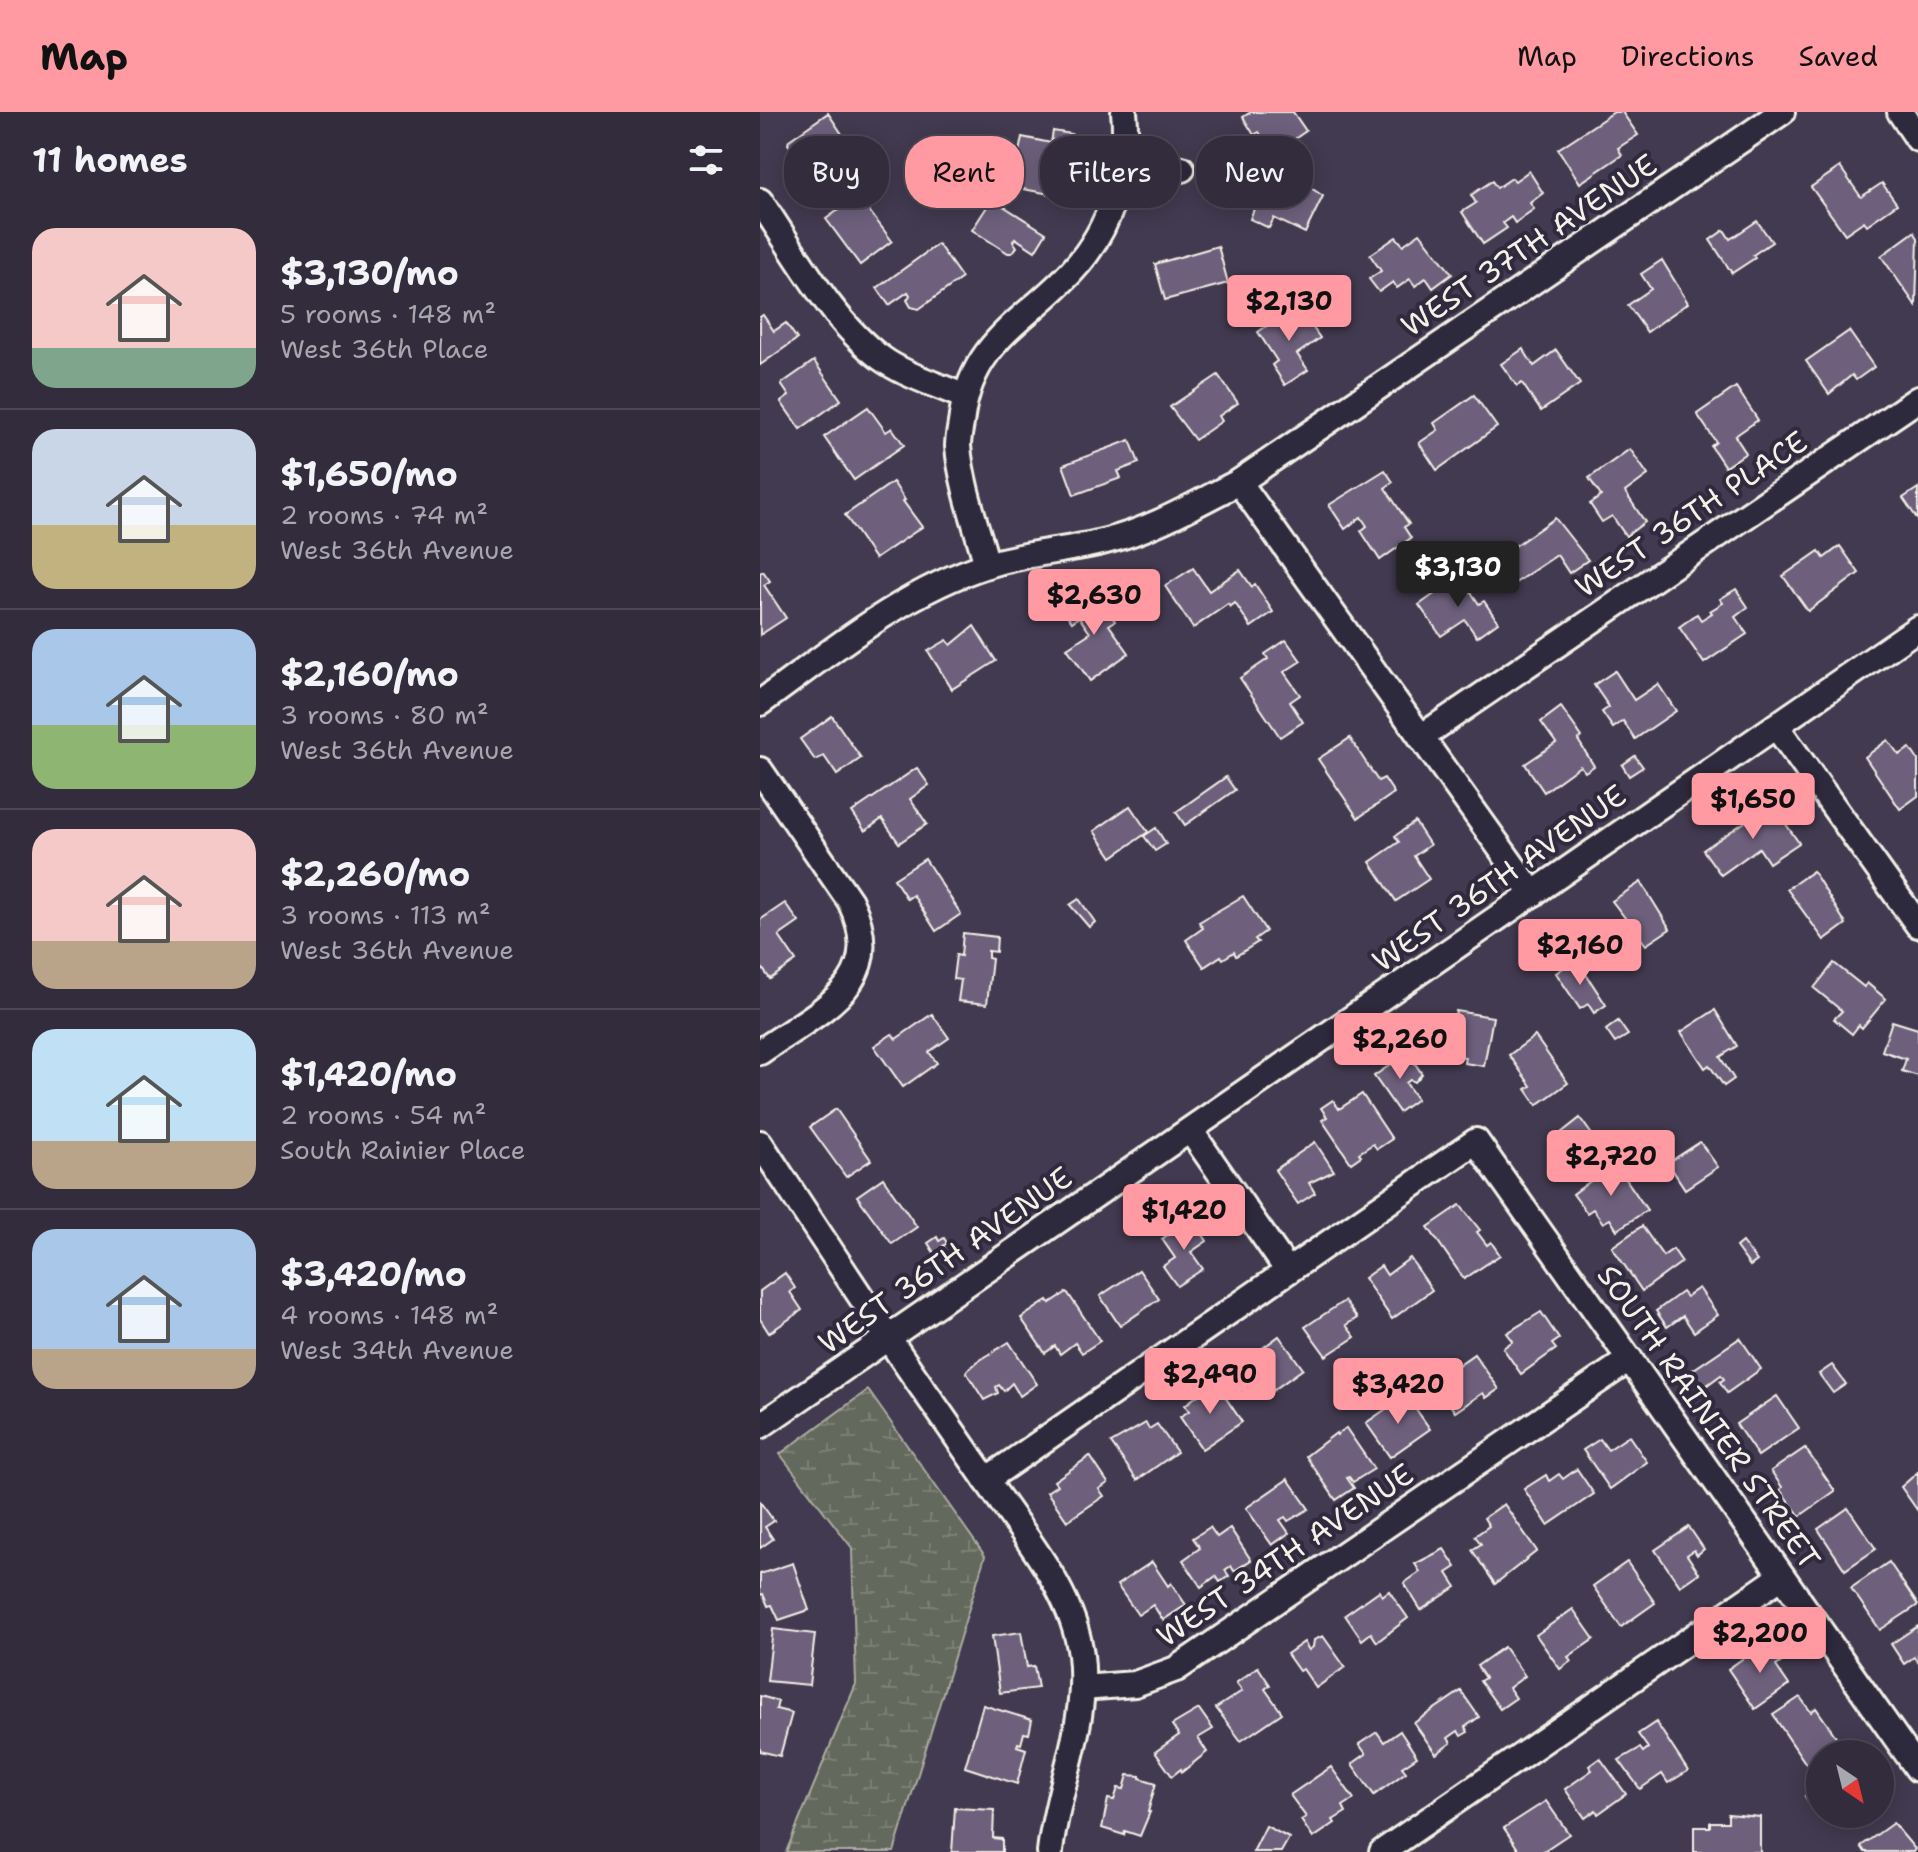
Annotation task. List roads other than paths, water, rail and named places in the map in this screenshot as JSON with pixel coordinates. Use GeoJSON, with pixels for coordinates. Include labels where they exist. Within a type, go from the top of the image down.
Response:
{"type":"FeatureCollection","features":[{"type":"Feature","properties":{"kind":"street"},"geometry":{"type":"LineString","coordinates":[[1124,112],[1124,136]]}},
{"type":"Feature","properties":{"kind":"street","name":"WEST 37TH AVENUE"},"geometry":{"type":"LineString","coordinates":[[760,703],[876,619],[931,588],[987,565],[1109,541],[1178,513],[1239,482],[1782,112]]}},
{"type":"Feature","properties":{"kind":"street"},"geometry":{"type":"LineString","coordinates":[[1900,112],[1918,139]]}},
{"type":"Feature","properties":{"kind":"street"},"geometry":{"type":"LineString","coordinates":[[760,201],[830,303],[856,335],[882,359],[965,397]]}},
{"type":"Feature","properties":{"kind":"street"},"geometry":{"type":"LineString","coordinates":[[987,565],[958,445],[965,397],[979,362],[1004,332],[1075,269],[1102,226],[1108,208]]}},
{"type":"Feature","properties":{"kind":"street","name":"WEST 36TH PLACE"},"geometry":{"type":"LineString","coordinates":[[1421,737],[1918,399]]}},
{"type":"Feature","properties":{"kind":"street"},"geometry":{"type":"LineString","coordinates":[[1239,482],[1533,894]]}},
{"type":"Feature","properties":{"kind":"street","name":"WEST 36TH AVENUE"},"geometry":{"type":"LineString","coordinates":[[760,1426],[1918,628]]}},
{"type":"Feature","properties":{"kind":"street"},"geometry":{"type":"LineString","coordinates":[[1776,726],[1918,925]]}},
{"type":"Feature","properties":{"kind":"street"},"geometry":{"type":"LineString","coordinates":[[760,770],[850,901],[863,938],[862,960],[856,975],[844,990],[760,1052]]}},
{"type":"Feature","properties":{"kind":"street"},"geometry":{"type":"LineString","coordinates":[[986,1480],[1288,1271],[1190,1130]]}},
{"type":"Feature","properties":{"kind":"street","name":"SOUTH RAINIER STREET"},"geometry":{"type":"LineString","coordinates":[[1288,1271],[1476,1141],[1918,1769]]}},
{"type":"Feature","properties":{"kind":"street"},"geometry":{"type":"LineString","coordinates":[[760,1143],[1062,1594],[1076,1625],[1082,1688],[1079,1725],[1058,1802],[1050,1852]]}},
{"type":"Feature","properties":{"kind":"street","name":"WEST 34TH AVENUE"},"geometry":{"type":"LineString","coordinates":[[1082,1688],[1135,1684],[1176,1669],[1630,1359]]}},
{"type":"Feature","properties":{"kind":"street"},"geometry":{"type":"LineString","coordinates":[[1382,1852],[1782,1576]]}}]}
